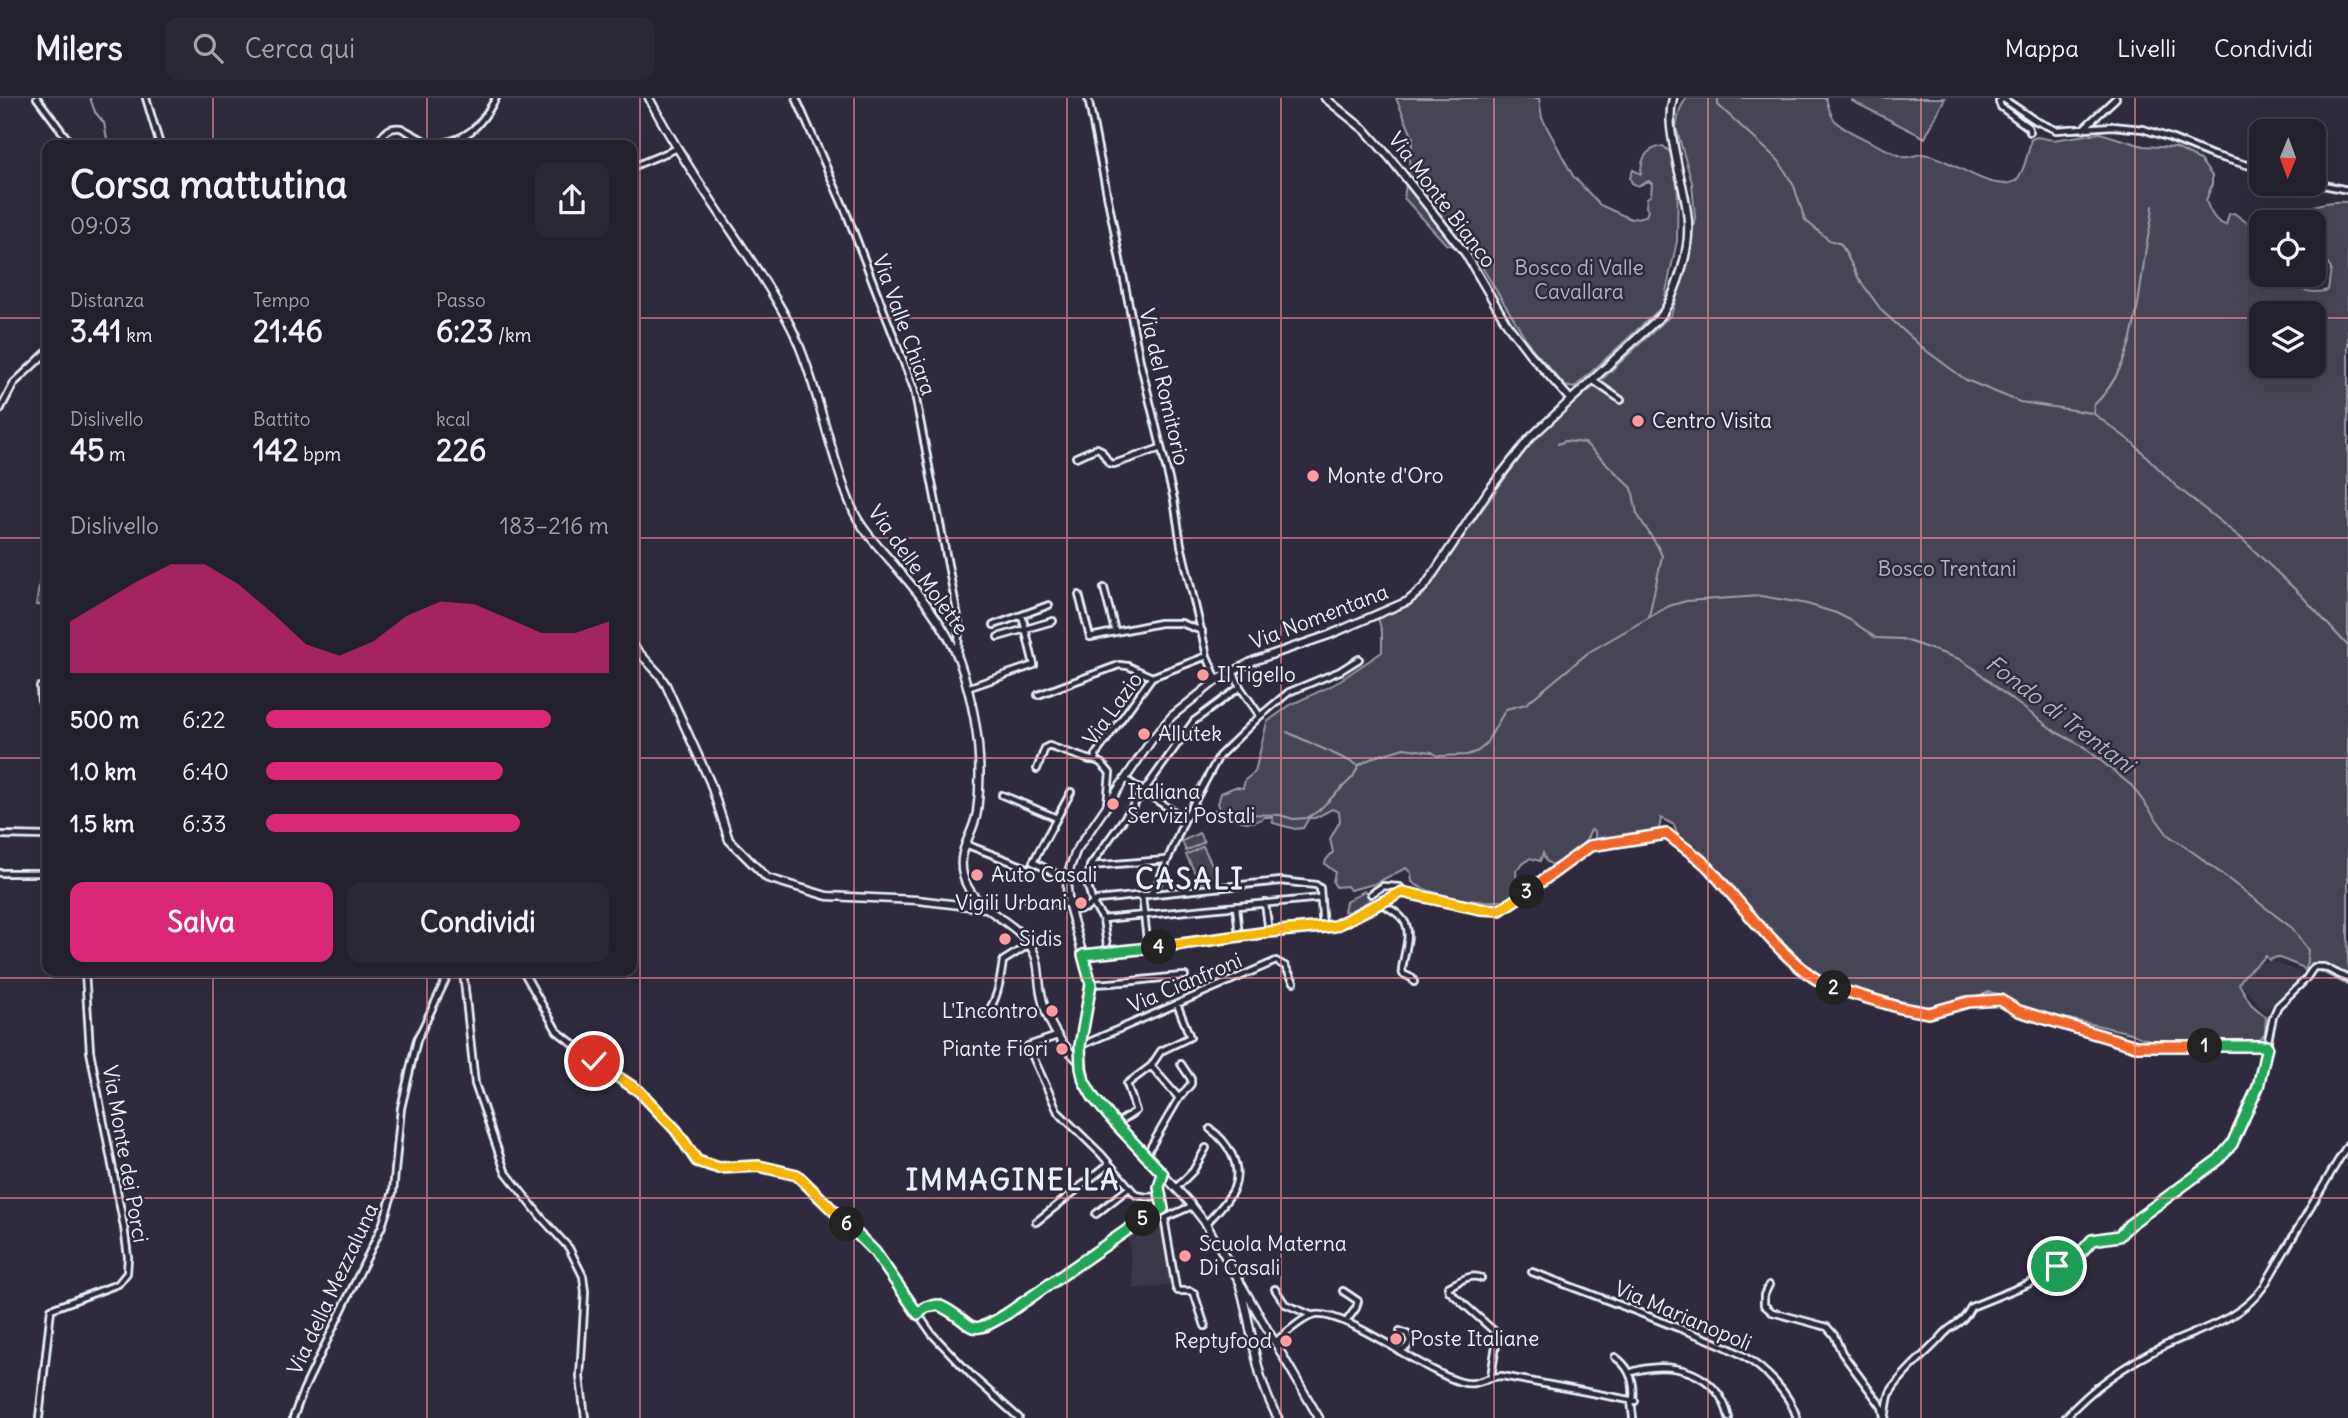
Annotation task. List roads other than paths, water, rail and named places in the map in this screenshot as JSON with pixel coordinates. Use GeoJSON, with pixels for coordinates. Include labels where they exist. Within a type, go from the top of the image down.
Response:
{"type":"FeatureCollection","features":[{"type":"Feature","properties":{"kind":"main road","name":"Via delle Molette"},"geometry":{"type":"LineString","coordinates":[[649,98],[678,148],[770,289],[793,333],[812,377],[840,474],[859,521],[933,615],[958,656],[977,726],[980,769],[977,811],[960,857],[964,878],[969,889],[985,908],[1017,930],[1031,944]]}},
{"type":"Feature","properties":{"kind":"main road","name":"Via Monte Bianco"},"geometry":{"type":"LineString","coordinates":[[1325,98],[1366,131],[1390,158],[1465,253],[1507,324],[1528,353],[1570,399]]}},
{"type":"Feature","properties":{"kind":"main road","name":"Via Nomentana"},"geometry":{"type":"LineString","coordinates":[[1319,1418],[1206,1224],[1116,1124],[1093,1097],[1084,1081],[1080,1046],[1091,984],[1070,907],[1068,880],[1076,851],[1172,716],[1216,680],[1233,670],[1329,635],[1414,597],[1425,586],[1489,490],[1532,435],[1653,325],[1673,296],[1688,235],[1672,135],[1670,113],[1673,98]]}},
{"type":"Feature","properties":{"kind":"main road"},"geometry":{"type":"LineString","coordinates":[[637,651],[664,682],[710,782],[730,840],[767,878],[827,896],[917,900],[985,908]]}},
{"type":"Feature","properties":{"kind":"main road"},"geometry":{"type":"LineString","coordinates":[[1031,944],[1037,960],[1048,1018],[1063,1047],[1081,1063]]}},
{"type":"Feature","properties":{"kind":"main road"},"geometry":{"type":"LineString","coordinates":[[1236,1274],[1246,1307],[1256,1366],[1265,1393],[1278,1418]]}},
{"type":"Feature","properties":{"kind":"street"},"geometry":{"type":"LineString","coordinates":[[37,98],[68,140]]}},
{"type":"Feature","properties":{"kind":"street"},"geometry":{"type":"LineString","coordinates":[[146,98],[159,140]]}},
{"type":"Feature","properties":{"kind":"street"},"geometry":{"type":"LineString","coordinates":[[450,140],[464,136],[478,126],[496,98]]}},
{"type":"Feature","properties":{"kind":"street","name":"Via Valle Chiara"},"geometry":{"type":"LineString","coordinates":[[796,98],[841,200],[914,389],[957,609],[960,639],[958,656]]}},
{"type":"Feature","properties":{"kind":"street","name":"Via del Romitorio"},"geometry":{"type":"LineString","coordinates":[[1088,98],[1148,380],[1160,449],[1174,500],[1181,545],[1207,656],[1216,680]]}},
{"type":"Feature","properties":{"kind":"street"},"geometry":{"type":"LineString","coordinates":[[2030,132],[2028,127],[2001,107],[1999,102],[2003,98],[2048,128],[2061,131],[2112,126],[2143,129],[2211,155],[2249,166]]}},
{"type":"Feature","properties":{"kind":"street"},"geometry":{"type":"LineString","coordinates":[[2082,130],[2116,98]]}},
{"type":"Feature","properties":{"kind":"street"},"geometry":{"type":"LineString","coordinates":[[380,140],[386,131],[395,127],[423,140]]}},
{"type":"Feature","properties":{"kind":"street"},"geometry":{"type":"LineString","coordinates":[[637,165],[678,148]]}},
{"type":"Feature","properties":{"kind":"street"},"geometry":{"type":"LineString","coordinates":[[2326,185],[2348,190]]}},
{"type":"Feature","properties":{"kind":"street"},"geometry":{"type":"LineString","coordinates":[[0,410],[15,383],[42,357]]}},
{"type":"Feature","properties":{"kind":"street"},"geometry":{"type":"LineString","coordinates":[[1592,380],[1621,400]]}},
{"type":"Feature","properties":{"kind":"street"},"geometry":{"type":"LineString","coordinates":[[1076,457],[1097,448],[1107,462],[1114,464],[1160,449]]}},
{"type":"Feature","properties":{"kind":"street"},"geometry":{"type":"LineString","coordinates":[[1104,588],[1115,632]]}},
{"type":"Feature","properties":{"kind":"street"},"geometry":{"type":"LineString","coordinates":[[1079,596],[1090,637],[1160,623],[1181,622],[1202,631]]}},
{"type":"Feature","properties":{"kind":"street"},"geometry":{"type":"LineString","coordinates":[[994,625],[1049,605]]}},
{"type":"Feature","properties":{"kind":"street"},"geometry":{"type":"LineString","coordinates":[[967,688],[1033,666],[1022,615]]}},
{"type":"Feature","properties":{"kind":"street"},"geometry":{"type":"LineString","coordinates":[[998,638],[1053,621]]}},
{"type":"Feature","properties":{"kind":"street","name":"Via Lazio"},"geometry":{"type":"LineString","coordinates":[[1107,808],[1110,773],[1096,760],[1096,754],[1152,677],[1207,656]]}},
{"type":"Feature","properties":{"kind":"street"},"geometry":{"type":"LineString","coordinates":[[1149,895],[1157,885],[1185,820],[1219,755],[1289,692],[1340,671],[1359,659]]}},
{"type":"Feature","properties":{"kind":"street"},"geometry":{"type":"LineString","coordinates":[[1038,695],[1119,665],[1128,666],[1152,677]]}},
{"type":"Feature","properties":{"kind":"street"},"geometry":{"type":"LineString","coordinates":[[1233,670],[1240,687],[1261,716]]}},
{"type":"Feature","properties":{"kind":"street"},"geometry":{"type":"LineString","coordinates":[[40,687],[42,702]]}},
{"type":"Feature","properties":{"kind":"street"},"geometry":{"type":"LineString","coordinates":[[1108,952],[1103,919],[1093,904],[1088,886],[1090,866],[1194,721],[1240,687]]}},
{"type":"Feature","properties":{"kind":"street"},"geometry":{"type":"LineString","coordinates":[[1037,769],[1045,748],[1049,746],[1096,760]]}},
{"type":"Feature","properties":{"kind":"street"},"geometry":{"type":"LineString","coordinates":[[1125,779],[1185,820]]}},
{"type":"Feature","properties":{"kind":"street"},"geometry":{"type":"LineString","coordinates":[[1068,880],[1033,862],[1071,792]]}},
{"type":"Feature","properties":{"kind":"street"},"geometry":{"type":"LineString","coordinates":[[1002,795],[1057,818]]}},
{"type":"Feature","properties":{"kind":"street"},"geometry":{"type":"LineString","coordinates":[[1083,955],[1269,932],[1323,929],[1335,926],[1402,892],[1480,909],[1500,910],[1590,846],[1667,834],[1707,865],[1750,915],[1810,974],[1826,985],[1929,1013],[1968,1002],[2000,1000],[2019,1011],[2136,1046],[2267,1046]]}},
{"type":"Feature","properties":{"kind":"street"},"geometry":{"type":"LineString","coordinates":[[0,835],[42,836]]}},
{"type":"Feature","properties":{"kind":"street"},"geometry":{"type":"LineString","coordinates":[[965,844],[1025,867]]}},
{"type":"Feature","properties":{"kind":"street"},"geometry":{"type":"LineString","coordinates":[[1090,866],[1166,860]]}},
{"type":"Feature","properties":{"kind":"street"},"geometry":{"type":"LineString","coordinates":[[0,873],[42,873]]}},
{"type":"Feature","properties":{"kind":"street"},"geometry":{"type":"LineString","coordinates":[[1029,901],[1087,908],[1097,900],[1281,881],[1316,885],[1320,888],[1323,929]]}},
{"type":"Feature","properties":{"kind":"street"},"geometry":{"type":"LineString","coordinates":[[1371,894],[1383,886],[1400,887],[1402,892]]}},
{"type":"Feature","properties":{"kind":"street"},"geometry":{"type":"LineString","coordinates":[[1142,895],[1148,949]]}},
{"type":"Feature","properties":{"kind":"street"},"geometry":{"type":"LineString","coordinates":[[1103,919],[1321,898]]}},
{"type":"Feature","properties":{"kind":"street"},"geometry":{"type":"LineString","coordinates":[[1265,903],[1269,932]]}},
{"type":"Feature","properties":{"kind":"street"},"geometry":{"type":"LineString","coordinates":[[1379,903],[1402,917],[1407,924],[1402,969],[1414,982]]}},
{"type":"Feature","properties":{"kind":"street"},"geometry":{"type":"LineString","coordinates":[[1236,906],[1240,936]]}},
{"type":"Feature","properties":{"kind":"street"},"geometry":{"type":"LineString","coordinates":[[985,1016],[998,992],[1003,961],[1031,944]]}},
{"type":"Feature","properties":{"kind":"street","name":"Via Cianfroni"},"geometry":{"type":"LineString","coordinates":[[1080,1046],[1276,961],[1285,967],[1294,982]]}},
{"type":"Feature","properties":{"kind":"street"},"geometry":{"type":"LineString","coordinates":[[1885,1418],[1890,1393],[1926,1351],[1940,1341],[1945,1332],[1965,1320],[1971,1307],[2028,1284],[2077,1257],[2092,1240],[2119,1236],[2129,1225],[2218,1160],[2232,1144],[2258,1087],[2273,1017],[2278,1006],[2314,967],[2320,966],[2348,979]]}},
{"type":"Feature","properties":{"kind":"street"},"geometry":{"type":"LineString","coordinates":[[1091,984],[1128,983],[1185,975]]}},
{"type":"Feature","properties":{"kind":"street","name":"Via Monte dei Porci"},"geometry":{"type":"LineString","coordinates":[[39,1418],[51,1309],[118,1284],[128,1269],[124,1227],[90,1051],[85,976]]}},
{"type":"Feature","properties":{"kind":"street","name":"Via della Mezzaluna"},"geometry":{"type":"LineString","coordinates":[[293,1418],[389,1205],[396,1172],[405,1086],[419,1035],[448,976]]}},
{"type":"Feature","properties":{"kind":"street"},"geometry":{"type":"LineString","coordinates":[[463,976],[475,1084],[505,1171],[569,1248],[583,1276],[580,1377],[585,1418]]}},
{"type":"Feature","properties":{"kind":"street"},"geometry":{"type":"LineString","coordinates":[[526,976],[559,1033],[600,1065],[635,1087],[676,1130],[693,1158],[715,1168],[759,1166],[802,1178],[875,1252],[932,1334],[960,1364],[1019,1418]]}},
{"type":"Feature","properties":{"kind":"street"},"geometry":{"type":"LineString","coordinates":[[1116,1124],[1136,1111],[1127,1084],[1151,1066],[1161,1051],[1190,1038],[1177,1004]]}},
{"type":"Feature","properties":{"kind":"street"},"geometry":{"type":"LineString","coordinates":[[1057,1036],[1028,1046],[1058,1112],[1109,1163],[1129,1188],[1140,1197],[1160,1196]]}},
{"type":"Feature","properties":{"kind":"street"},"geometry":{"type":"LineString","coordinates":[[1146,1156],[1179,1098],[1191,1083],[1181,1064]]}},
{"type":"Feature","properties":{"kind":"street"},"geometry":{"type":"LineString","coordinates":[[1151,1066],[1179,1098]]}},
{"type":"Feature","properties":{"kind":"street"},"geometry":{"type":"LineString","coordinates":[[1206,1224],[1234,1188],[1236,1177],[1235,1162],[1228,1147],[1219,1135],[1210,1129]]}},
{"type":"Feature","properties":{"kind":"street"},"geometry":{"type":"LineString","coordinates":[[2065,1418],[2091,1391],[2143,1358],[2214,1325],[2253,1300],[2264,1286],[2348,1144]]}},
{"type":"Feature","properties":{"kind":"street"},"geometry":{"type":"LineString","coordinates":[[1176,1188],[1193,1171],[1206,1147]]}},
{"type":"Feature","properties":{"kind":"street"},"geometry":{"type":"LineString","coordinates":[[1036,1222],[1109,1163]]}},
{"type":"Feature","properties":{"kind":"street"},"geometry":{"type":"LineString","coordinates":[[1163,1174],[1160,1196],[1167,1218],[1176,1288],[1178,1291],[1194,1293],[1205,1326]]}},
{"type":"Feature","properties":{"kind":"street"},"geometry":{"type":"LineString","coordinates":[[1096,1214],[1129,1188]]}},
{"type":"Feature","properties":{"kind":"street"},"geometry":{"type":"LineString","coordinates":[[1167,1218],[1192,1206]]}},
{"type":"Feature","properties":{"kind":"street"},"geometry":{"type":"LineString","coordinates":[[918,1314],[926,1307],[938,1305],[973,1327],[986,1327],[1126,1231],[1163,1209]]}},
{"type":"Feature","properties":{"kind":"street","name":"Via Marianopoli"},"geometry":{"type":"LineString","coordinates":[[1532,1272],[1742,1355],[1779,1386],[1793,1405],[1797,1418]]}},
{"type":"Feature","properties":{"kind":"street"},"geometry":{"type":"LineString","coordinates":[[1481,1278],[1466,1278],[1448,1287],[1449,1291],[1493,1330],[1497,1339],[1491,1376]]}},
{"type":"Feature","properties":{"kind":"street"},"geometry":{"type":"LineString","coordinates":[[1769,1285],[1764,1296],[1764,1305],[1772,1312],[1827,1327],[1842,1353],[1882,1407],[1885,1418]]}},
{"type":"Feature","properties":{"kind":"street"},"geometry":{"type":"LineString","coordinates":[[1275,1289],[1285,1304],[1312,1315],[1346,1322],[1458,1382],[1472,1385],[1491,1376],[1633,1401]]}},
{"type":"Feature","properties":{"kind":"street"},"geometry":{"type":"LineString","coordinates":[[1343,1291],[1358,1301],[1346,1322]]}},
{"type":"Feature","properties":{"kind":"street"},"geometry":{"type":"LineString","coordinates":[[1275,1342],[1312,1315]]}},
{"type":"Feature","properties":{"kind":"street"},"geometry":{"type":"LineString","coordinates":[[1396,1351],[1404,1350],[1410,1340],[1407,1334],[1400,1331]]}},
{"type":"Feature","properties":{"kind":"street"},"geometry":{"type":"LineString","coordinates":[[1615,1357],[1623,1362],[1633,1382],[1633,1418]]}},
{"type":"Feature","properties":{"kind":"street"},"geometry":{"type":"LineString","coordinates":[[1629,1373],[1653,1367],[1668,1367],[1703,1377],[1722,1402],[1729,1418]]}},
{"type":"Feature","properties":{"kind":"waterway"},"geometry":{"type":"LineString","coordinates":[[90,98],[95,112],[104,123],[107,140]]}},
{"type":"Feature","properties":{"kind":"waterway"},"geometry":{"type":"LineString","coordinates":[[1718,98],[1718,105],[1779,161],[1794,186],[1805,220],[1829,240],[1841,244],[1859,279],[1882,311],[1924,349],[1966,380],[2020,402],[2092,413]]}},
{"type":"Feature","properties":{"kind":"waterway"},"geometry":{"type":"LineString","coordinates":[[2153,206],[2132,335],[2118,373],[2094,405],[2094,414],[2133,443],[2176,486],[2242,539],[2301,595],[2348,646]]}},
{"type":"Feature","properties":{"kind":"waterway"},"geometry":{"type":"LineString","coordinates":[[1558,444],[1565,441],[1585,443],[1632,488],[1637,514],[1662,556],[1649,616]]}},
{"type":"Feature","properties":{"kind":"waterway","name":"Fondo di Trentani"},"geometry":{"type":"LineString","coordinates":[[1214,810],[1231,809],[1246,814],[1307,818],[1353,777],[1359,765],[1374,757],[1404,748],[1432,752],[1438,756],[1467,755],[1478,751],[1485,745],[1506,709],[1526,704],[1589,652],[1669,606],[1686,601],[1761,596],[1807,604],[1836,613],[1876,638],[1902,639],[1959,659],[1975,669],[2056,732],[2084,747],[2132,786],[2168,835],[2292,928],[2308,950],[2308,972],[2320,971],[2348,985]]}},
{"type":"Feature","properties":{"kind":"waterway"},"geometry":{"type":"LineString","coordinates":[[1287,732],[1358,765]]}},
{"type":"Feature","properties":{"kind":"place","name":"Centro Visita"},"geometry":{"type":"Point","coordinates":[1638,421]}},
{"type":"Feature","properties":{"kind":"place","name":"Monte d'Oro"},"geometry":{"type":"Point","coordinates":[1313,476]}},
{"type":"Feature","properties":{"kind":"place","name":"Il Tigello"},"geometry":{"type":"Point","coordinates":[1203,675]}},
{"type":"Feature","properties":{"kind":"place","name":"Allutek"},"geometry":{"type":"Point","coordinates":[1144,734]}},
{"type":"Feature","properties":{"kind":"place","name":"Italiana Servizi Postali"},"geometry":{"type":"Point","coordinates":[1113,804]}},
{"type":"Feature","properties":{"kind":"place","name":"Auto Casali"},"geometry":{"type":"Point","coordinates":[977,875]}},
{"type":"Feature","properties":{"kind":"place","name":"Vigili Urbani"},"geometry":{"type":"Point","coordinates":[1081,903]}},
{"type":"Feature","properties":{"kind":"place","name":"Sidis"},"geometry":{"type":"Point","coordinates":[1005,939]}},
{"type":"Feature","properties":{"kind":"place","name":"L'Incontro"},"geometry":{"type":"Point","coordinates":[1052,1011]}},
{"type":"Feature","properties":{"kind":"place","name":"Piante Fiori"},"geometry":{"type":"Point","coordinates":[1062,1049]}},
{"type":"Feature","properties":{"kind":"place","name":"Scuola Materna Di Casali"},"geometry":{"type":"Point","coordinates":[1185,1256]}},
{"type":"Feature","properties":{"kind":"place","name":"Poste Italiane"},"geometry":{"type":"Point","coordinates":[1396,1339]}},
{"type":"Feature","properties":{"kind":"place","name":"Reptyfood"},"geometry":{"type":"Point","coordinates":[1286,1341]}},
{"type":"Feature","properties":{"kind":"district","name":"CASALI"},"geometry":{"type":"Point","coordinates":[1190,879]}},
{"type":"Feature","properties":{"kind":"district","name":"IMMAGINELLA"},"geometry":{"type":"Point","coordinates":[1013,1180]}},
{"type":"Feature","properties":{"kind":"park label","name":"Bosco di Valle Cavallara"},"geometry":{"type":"Point","coordinates":[1579,280]}},
{"type":"Feature","properties":{"kind":"park label","name":"Bosco Trentani"},"geometry":{"type":"Point","coordinates":[1947,569]}}]}
